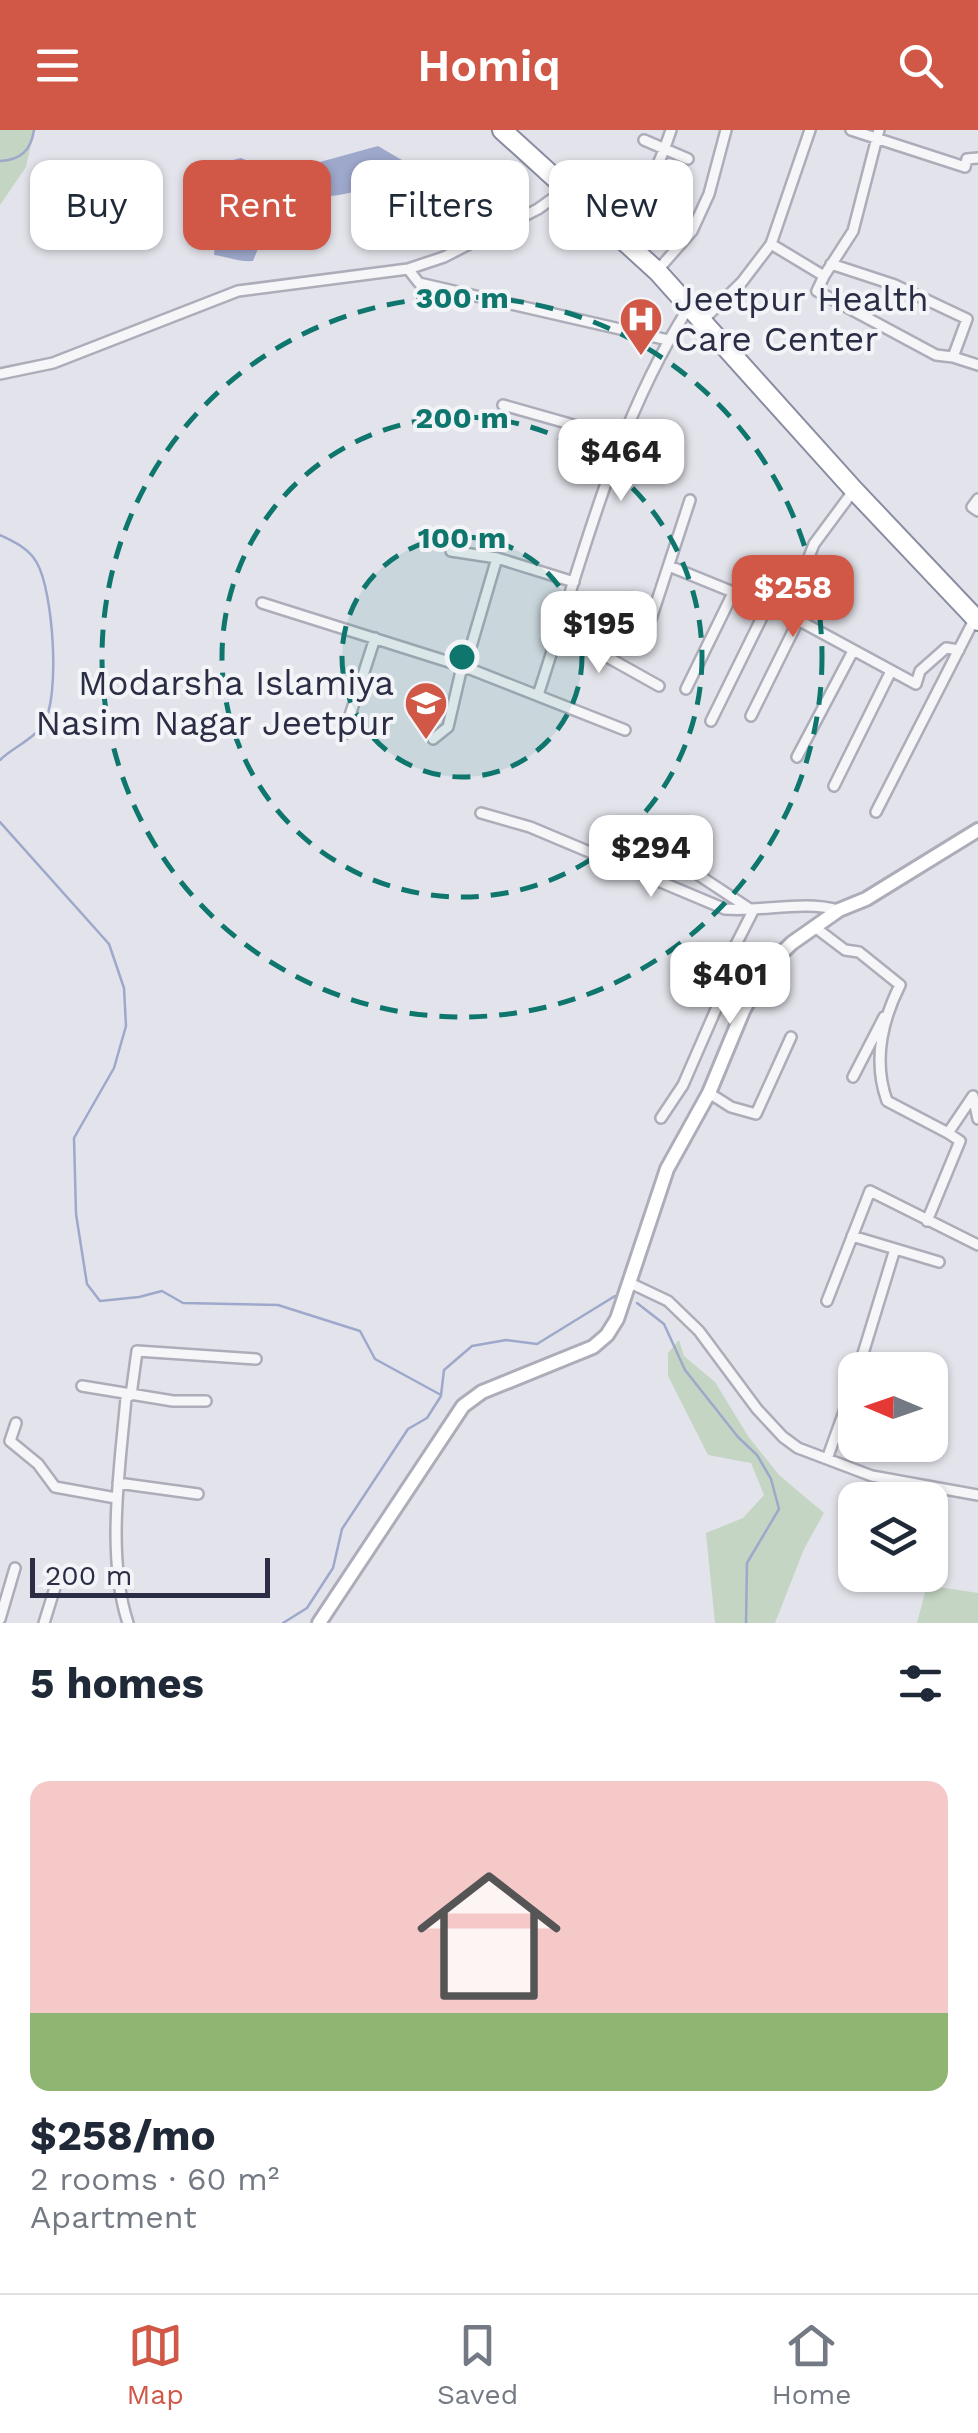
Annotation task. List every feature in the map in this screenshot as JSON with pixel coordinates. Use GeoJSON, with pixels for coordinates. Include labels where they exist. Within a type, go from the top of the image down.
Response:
{"type":"FeatureCollection","features":[{"type":"Feature","properties":{"kind":"highway"},"geometry":{"type":"LineString","coordinates":[[502,130],[549,173]]}},
{"type":"Feature","properties":{"kind":"highway"},"geometry":{"type":"LineString","coordinates":[[635,250],[977,618]]}},
{"type":"Feature","properties":{"kind":"street"},"geometry":{"type":"LineString","coordinates":[[660,160],[671,130]]}},
{"type":"Feature","properties":{"kind":"street"},"geometry":{"type":"LineString","coordinates":[[657,271],[692,231],[709,194],[726,130]]}},
{"type":"Feature","properties":{"kind":"street"},"geometry":{"type":"LineString","coordinates":[[538,695],[633,410],[668,340],[696,313],[742,282],[770,244],[810,130]]}},
{"type":"Feature","properties":{"kind":"street"},"geometry":{"type":"LineString","coordinates":[[851,130],[878,135],[964,167],[967,160],[978,158]]}},
{"type":"Feature","properties":{"kind":"street"},"geometry":{"type":"LineString","coordinates":[[878,135],[853,231],[818,291],[936,355],[978,365]]}},
{"type":"Feature","properties":{"kind":"street"},"geometry":{"type":"LineString","coordinates":[[644,140],[688,159]]}},
{"type":"Feature","properties":{"kind":"street"},"geometry":{"type":"LineString","coordinates":[[0,374],[53,363],[238,291],[408,269],[444,257],[549,201]]}},
{"type":"Feature","properties":{"kind":"street"},"geometry":{"type":"LineString","coordinates":[[770,244],[824,276]]}},
{"type":"Feature","properties":{"kind":"street"},"geometry":{"type":"LineString","coordinates":[[832,264],[896,286],[966,319],[953,357]]}},
{"type":"Feature","properties":{"kind":"street"},"geometry":{"type":"LineString","coordinates":[[408,269],[418,283],[668,340]]}},
{"type":"Feature","properties":{"kind":"street"},"geometry":{"type":"LineString","coordinates":[[503,405],[623,439]]}},
{"type":"Feature","properties":{"kind":"street"},"geometry":{"type":"LineString","coordinates":[[787,614],[814,544],[854,490]]}},
{"type":"Feature","properties":{"kind":"street"},"geometry":{"type":"LineString","coordinates":[[978,499],[972,507],[978,511]]}},
{"type":"Feature","properties":{"kind":"street"},"geometry":{"type":"LineString","coordinates":[[651,619],[690,500]]}},
{"type":"Feature","properties":{"kind":"street"},"geometry":{"type":"LineString","coordinates":[[451,551],[497,558],[574,582]]}},
{"type":"Feature","properties":{"kind":"street"},"geometry":{"type":"LineString","coordinates":[[433,739],[448,727],[461,671],[497,558]]}},
{"type":"Feature","properties":{"kind":"street"},"geometry":{"type":"LineString","coordinates":[[669,566],[787,614],[916,684],[920,671],[946,648],[959,650]]}},
{"type":"Feature","properties":{"kind":"street"},"geometry":{"type":"LineString","coordinates":[[686,689],[733,593]]}},
{"type":"Feature","properties":{"kind":"street"},"geometry":{"type":"LineString","coordinates":[[262,603],[465,667],[625,730]]}},
{"type":"Feature","properties":{"kind":"street"},"geometry":{"type":"LineString","coordinates":[[711,722],[767,608]]}},
{"type":"Feature","properties":{"kind":"street"},"geometry":{"type":"LineString","coordinates":[[876,812],[977,618]]}},
{"type":"Feature","properties":{"kind":"street"},"geometry":{"type":"LineString","coordinates":[[751,716],[798,621]]}},
{"type":"Feature","properties":{"kind":"street"},"geometry":{"type":"LineString","coordinates":[[560,630],[659,686]]}},
{"type":"Feature","properties":{"kind":"street"},"geometry":{"type":"LineString","coordinates":[[344,734],[375,638]]}},
{"type":"Feature","properties":{"kind":"street"},"geometry":{"type":"LineString","coordinates":[[797,757],[854,651]]}},
{"type":"Feature","properties":{"kind":"street"},"geometry":{"type":"LineString","coordinates":[[834,786],[890,671]]}},
{"type":"Feature","properties":{"kind":"street"},"geometry":{"type":"LineString","coordinates":[[482,813],[530,827],[725,909],[754,911],[808,906],[839,910]]}},
{"type":"Feature","properties":{"kind":"street"},"geometry":{"type":"LineString","coordinates":[[319,1623],[450,1420],[463,1406],[482,1392],[593,1347],[607,1335],[630,1283],[666,1169],[708,1093],[766,966],[792,942],[839,910],[866,899],[978,830]]}},
{"type":"Feature","properties":{"kind":"street"},"geometry":{"type":"LineString","coordinates":[[665,854],[754,911]]}},
{"type":"Feature","properties":{"kind":"street"},"geometry":{"type":"LineString","coordinates":[[661,1118],[682,1085],[720,1000],[727,962],[754,911]]}},
{"type":"Feature","properties":{"kind":"street"},"geometry":{"type":"LineString","coordinates":[[816,928],[845,950],[859,952],[900,985],[853,1077]]}},
{"type":"Feature","properties":{"kind":"street"},"geometry":{"type":"LineString","coordinates":[[886,1014],[880,1082],[887,1101],[960,1141],[927,1221]]}},
{"type":"Feature","properties":{"kind":"street"},"geometry":{"type":"LineString","coordinates":[[708,1093],[731,1107],[756,1114],[791,1036]]}},
{"type":"Feature","properties":{"kind":"street"},"geometry":{"type":"LineString","coordinates":[[948,1134],[973,1096],[978,1119]]}},
{"type":"Feature","properties":{"kind":"street"},"geometry":{"type":"LineString","coordinates":[[827,1301],[870,1191],[978,1245]]}},
{"type":"Feature","properties":{"kind":"street"},"geometry":{"type":"LineString","coordinates":[[852,1236],[939,1262]]}},
{"type":"Feature","properties":{"kind":"street"},"geometry":{"type":"LineString","coordinates":[[864,1352],[895,1249]]}},
{"type":"Feature","properties":{"kind":"street"},"geometry":{"type":"LineString","coordinates":[[630,1283],[668,1301],[699,1331],[757,1409],[798,1448],[903,1484],[978,1495]]}},
{"type":"Feature","properties":{"kind":"street"},"geometry":{"type":"LineString","coordinates":[[128,1623],[121,1586],[116,1498],[126,1398],[131,1394],[138,1352],[256,1359]]}},
{"type":"Feature","properties":{"kind":"street"},"geometry":{"type":"LineString","coordinates":[[82,1386],[173,1401],[206,1401]]}},
{"type":"Feature","properties":{"kind":"street"},"geometry":{"type":"LineString","coordinates":[[16,1423],[10,1441],[38,1464],[55,1487],[116,1498]]}},
{"type":"Feature","properties":{"kind":"street"},"geometry":{"type":"LineString","coordinates":[[827,1459],[838,1428]]}},
{"type":"Feature","properties":{"kind":"street"},"geometry":{"type":"LineString","coordinates":[[118,1482],[198,1494]]}},
{"type":"Feature","properties":{"kind":"street"},"geometry":{"type":"LineString","coordinates":[[0,1619],[15,1568]]}},
{"type":"Feature","properties":{"kind":"street"},"geometry":{"type":"LineString","coordinates":[[44,1623],[58,1578]]}},
{"type":"Feature","properties":{"kind":"green space"},"geometry":{"type":"Polygon","coordinates":[[[0,130],[34,130],[26,167],[0,205],[0,130]]]}},
{"type":"Feature","properties":{"kind":"green space"},"geometry":{"type":"Polygon","coordinates":[[[679,1340],[684,1356],[715,1382],[748,1436],[779,1475],[824,1513],[804,1549],[775,1623],[715,1623],[706,1533],[743,1518],[764,1495],[751,1463],[708,1455],[668,1376],[668,1353],[679,1340]]]}},
{"type":"Feature","properties":{"kind":"green space"},"geometry":{"type":"Polygon","coordinates":[[[948,1588],[978,1593],[978,1623],[917,1623],[925,1592],[948,1592],[948,1588]]]}},
{"type":"Feature","properties":{"kind":"water"},"geometry":{"type":"Polygon","coordinates":[[[378,146],[402,160],[351,160],[351,192],[331,196],[331,160],[327,160],[378,146]]]}},
{"type":"Feature","properties":{"kind":"water"},"geometry":{"type":"Polygon","coordinates":[[[214,250],[258,250],[253,261],[214,255],[214,250]]]}},
{"type":"Feature","properties":{"kind":"waterway"},"geometry":{"type":"LineString","coordinates":[[0,161],[24,153],[34,130]]}},
{"type":"Feature","properties":{"kind":"waterway"},"geometry":{"type":"LineString","coordinates":[[0,535],[21,546],[37,563],[47,596],[53,644],[52,692],[43,725],[0,760]]}},
{"type":"Feature","properties":{"kind":"waterway"},"geometry":{"type":"LineString","coordinates":[[0,822],[109,944],[124,988],[126,1026],[114,1068],[74,1138],[76,1214],[87,1284],[100,1301],[162,1291],[183,1303],[278,1305],[360,1331],[375,1359],[441,1395],[444,1370],[472,1346],[506,1340],[537,1344],[615,1296]]}},
{"type":"Feature","properties":{"kind":"waterway"},"geometry":{"type":"LineString","coordinates":[[637,1303],[664,1324],[685,1370],[757,1455],[771,1479],[779,1509],[747,1563],[746,1623]]}},
{"type":"Feature","properties":{"kind":"waterway"},"geometry":{"type":"LineString","coordinates":[[283,1623],[307,1608],[333,1568],[342,1529],[408,1429],[427,1418],[441,1396]]}},
{"type":"Feature","properties":{"kind":"place","name":"Jeetpur Health Care Center"},"geometry":{"type":"Point","coordinates":[641,357]}},
{"type":"Feature","properties":{"kind":"place","name":"Modarsha Islamiya Nasim Nagar Jeetpur"},"geometry":{"type":"Point","coordinates":[426,741]}}]}
